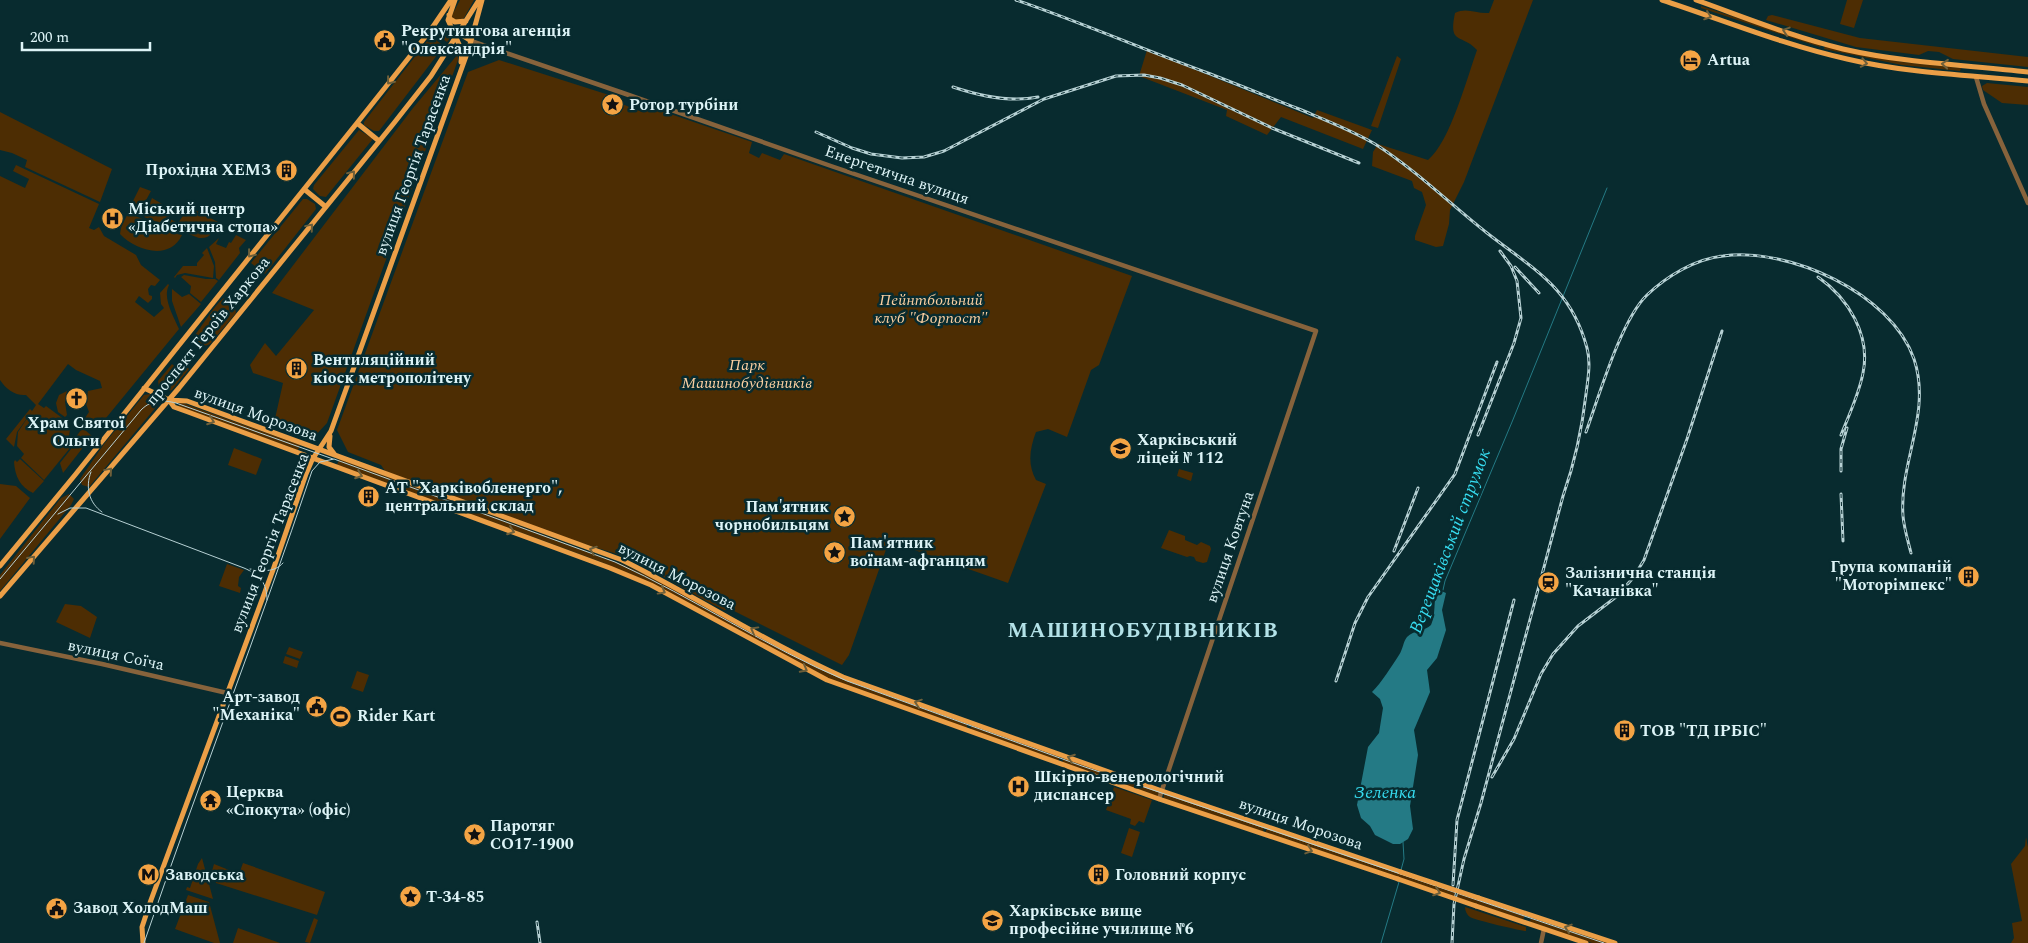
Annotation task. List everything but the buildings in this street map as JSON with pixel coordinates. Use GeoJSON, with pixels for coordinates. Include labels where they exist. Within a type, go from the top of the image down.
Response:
{"type":"FeatureCollection","features":[{"type":"Feature","properties":{"kind":"main road","name":"проспект Героїв Харкова"},"geometry":{"type":"LineString","coordinates":[[0,566],[430,32],[451,0]]}},
{"type":"Feature","properties":{"kind":"main road"},"geometry":{"type":"LineString","coordinates":[[456,0],[448,20],[457,34],[462,53],[458,75]]}},
{"type":"Feature","properties":{"kind":"main road","name":"проспект Героїв Харкова"},"geometry":{"type":"LineString","coordinates":[[0,596],[169,400],[326,207],[428,80],[480,0]]}},
{"type":"Feature","properties":{"kind":"main road","name":"вулиця Георгія Тарасенка"},"geometry":{"type":"LineString","coordinates":[[143,943],[142,925],[313,458],[331,430],[471,41],[480,0]]}},
{"type":"Feature","properties":{"kind":"main road"},"geometry":{"type":"LineString","coordinates":[[1662,0],[1812,50],[1849,60],[1904,70],[2025,81],[2026,71],[1906,60],[1843,48],[1696,0],[1693,10]]}},
{"type":"Feature","properties":{"kind":"main road"},"geometry":{"type":"LineString","coordinates":[[449,14],[450,19],[455,22],[466,20]]}},
{"type":"Feature","properties":{"kind":"main road"},"geometry":{"type":"LineString","coordinates":[[457,34],[471,41]]}},
{"type":"Feature","properties":{"kind":"main road"},"geometry":{"type":"LineString","coordinates":[[1976,66],[1976,77]]}},
{"type":"Feature","properties":{"kind":"main road"},"geometry":{"type":"LineString","coordinates":[[357,123],[379,141]]}},
{"type":"Feature","properties":{"kind":"main road"},"geometry":{"type":"LineString","coordinates":[[304,189],[326,207]]}},
{"type":"Feature","properties":{"kind":"main road"},"geometry":{"type":"LineString","coordinates":[[144,388],[169,400]]}},
{"type":"Feature","properties":{"kind":"main road","name":"вулиця Морозова"},"geometry":{"type":"LineString","coordinates":[[169,400],[174,407],[584,558],[651,585],[827,680],[1159,799],[1586,943]]}},
{"type":"Feature","properties":{"kind":"main road","name":"вулиця Морозова"},"geometry":{"type":"LineString","coordinates":[[169,400],[185,400],[622,560],[657,577],[800,656],[843,677],[1162,790],[1614,943]]}},
{"type":"Feature","properties":{"kind":"main road"},"geometry":{"type":"LineString","coordinates":[[158,412],[174,407]]}},
{"type":"Feature","properties":{"kind":"main road"},"geometry":{"type":"LineString","coordinates":[[331,430],[328,445],[335,456]]}},
{"type":"Feature","properties":{"kind":"street","name":"Енергетична вулиця"},"geometry":{"type":"LineString","coordinates":[[471,41],[1316,331]]}},
{"type":"Feature","properties":{"kind":"street"},"geometry":{"type":"LineString","coordinates":[[1976,77],[1991,120],[2028,203]]}},
{"type":"Feature","properties":{"kind":"street","name":"вулиця Ковтуна"},"geometry":{"type":"LineString","coordinates":[[1159,799],[1316,331]]}},
{"type":"Feature","properties":{"kind":"street","name":"вулиця Соїча"},"geometry":{"type":"LineString","coordinates":[[0,643],[126,669],[226,693]]}},
{"type":"Feature","properties":{"kind":"street"},"geometry":{"type":"LineString","coordinates":[[1541,943],[1544,929]]}},
{"type":"Feature","properties":{"kind":"green space"},"geometry":{"type":"Polygon","coordinates":[[[460,0],[474,0],[464,18],[458,22],[452,18],[452,15],[460,0]]]}},
{"type":"Feature","properties":{"kind":"green space"},"geometry":{"type":"Polygon","coordinates":[[[1494,0],[1533,0],[1464,182],[1450,210],[1449,224],[1443,246],[1436,247],[1415,240],[1426,205],[1422,192],[1414,188],[1412,181],[1372,166],[1373,152],[1378,144],[1428,160],[1436,151],[1451,125],[1477,50],[1455,35],[1453,23],[1455,13],[1468,11],[1489,13],[1494,0]]]}},
{"type":"Feature","properties":{"kind":"green space"},"geometry":{"type":"Polygon","coordinates":[[[1847,0],[1863,0],[1854,28],[1840,24],[1847,0]]]}},
{"type":"Feature","properties":{"kind":"green space"},"geometry":{"type":"Polygon","coordinates":[[[1701,6],[1821,45],[1820,47],[1701,8],[1701,6]]]}},
{"type":"Feature","properties":{"kind":"green space"},"geometry":{"type":"Polygon","coordinates":[[[1772,15],[1860,38],[2028,57],[2028,67],[1953,59],[1939,52],[1928,51],[1919,55],[1856,47],[1766,20],[1768,16],[1772,15]]]}},
{"type":"Feature","properties":{"kind":"green space"},"geometry":{"type":"Polygon","coordinates":[[[438,28],[443,28],[448,32],[450,38],[447,42],[434,33],[438,28]]]}},
{"type":"Feature","properties":{"kind":"green space"},"geometry":{"type":"Polygon","coordinates":[[[431,36],[444,46],[379,131],[374,131],[364,125],[364,122],[431,36]]]}},
{"type":"Feature","properties":{"kind":"green space"},"geometry":{"type":"Polygon","coordinates":[[[1825,46],[1902,62],[1961,68],[1960,71],[1902,65],[1824,49],[1825,46]]]}},
{"type":"Feature","properties":{"kind":"green space"},"geometry":{"type":"Polygon","coordinates":[[[1147,50],[1313,118],[1317,110],[1372,130],[1363,149],[1281,117],[1267,135],[1226,116],[1227,110],[1139,76],[1147,50]]]}},
{"type":"Feature","properties":{"kind":"green space"},"geometry":{"type":"Polygon","coordinates":[[[458,54],[458,60],[327,423],[314,437],[274,423],[283,383],[253,373],[250,365],[265,343],[276,356],[314,310],[272,293],[413,108],[458,54]]]}},
{"type":"Feature","properties":{"kind":"green space"},"geometry":{"type":"Polygon","coordinates":[[[1397,56],[1401,59],[1378,128],[1371,126],[1397,56]]]}},
{"type":"Feature","properties":{"kind":"green space","name":"Парк Машинобудівників"},"geometry":{"type":"Polygon","coordinates":[[[499,60],[609,95],[606,105],[614,107],[608,105],[611,98],[619,101],[617,108],[619,109],[622,104],[642,112],[653,108],[752,142],[749,153],[759,158],[762,153],[780,160],[784,154],[1132,276],[1099,365],[1091,370],[1067,437],[1048,429],[1036,432],[1031,450],[1031,468],[1036,480],[1046,484],[1008,583],[889,541],[849,655],[842,665],[732,610],[724,610],[706,601],[630,558],[549,533],[385,471],[381,465],[348,452],[337,430],[468,72],[499,60]]]}},
{"type":"Feature","properties":{"kind":"green space"},"geometry":{"type":"Polygon","coordinates":[[[1987,83],[2028,87],[2028,105],[2002,103],[1983,90],[1982,86],[1987,83]]]}},
{"type":"Feature","properties":{"kind":"green space"},"geometry":{"type":"Polygon","coordinates":[[[0,112],[112,169],[100,202],[25,167],[27,160],[0,150],[0,112]]]}},
{"type":"Feature","properties":{"kind":"green space"},"geometry":{"type":"Polygon","coordinates":[[[359,130],[372,138],[372,140],[326,197],[320,196],[313,189],[314,185],[359,130]]]}},
{"type":"Feature","properties":{"kind":"green space"},"geometry":{"type":"Polygon","coordinates":[[[16,165],[99,204],[89,228],[94,230],[99,227],[104,236],[136,255],[141,265],[160,280],[155,286],[151,285],[148,289],[152,299],[148,303],[139,296],[135,302],[154,317],[164,308],[161,304],[160,293],[168,284],[168,301],[179,329],[97,429],[94,426],[96,424],[92,420],[89,422],[85,418],[89,412],[86,404],[88,391],[102,388],[100,381],[76,370],[68,364],[38,404],[44,408],[46,406],[65,420],[63,423],[70,429],[68,444],[70,448],[44,480],[21,458],[24,454],[17,446],[18,432],[36,405],[26,395],[11,391],[0,380],[0,176],[25,188],[29,179],[13,171],[16,165]]]}},
{"type":"Feature","properties":{"kind":"green space"},"geometry":{"type":"Polygon","coordinates":[[[140,187],[151,191],[138,215],[128,211],[140,187]]]}},
{"type":"Feature","properties":{"kind":"green space"},"geometry":{"type":"Polygon","coordinates":[[[152,198],[172,210],[168,218],[178,223],[189,207],[218,222],[209,236],[199,238],[144,217],[152,198]]]}},
{"type":"Feature","properties":{"kind":"green space"},"geometry":{"type":"Polygon","coordinates":[[[303,199],[307,199],[315,204],[316,209],[265,274],[251,263],[303,199]]]}},
{"type":"Feature","properties":{"kind":"green space"},"geometry":{"type":"Polygon","coordinates":[[[128,213],[182,235],[177,243],[170,248],[161,251],[143,249],[120,234],[128,213]]]}},
{"type":"Feature","properties":{"kind":"green space"},"geometry":{"type":"Polygon","coordinates":[[[236,235],[246,240],[239,248],[240,253],[219,280],[216,278],[215,262],[209,247],[219,238],[216,244],[226,248],[236,235]]]}},
{"type":"Feature","properties":{"kind":"green space"},"geometry":{"type":"Polygon","coordinates":[[[207,248],[214,266],[213,278],[185,273],[174,277],[183,266],[197,266],[197,263],[204,255],[202,253],[207,248]]]}},
{"type":"Feature","properties":{"kind":"green space"},"geometry":{"type":"Polygon","coordinates":[[[184,275],[218,281],[201,302],[190,293],[191,286],[181,277],[184,275]]]}},
{"type":"Feature","properties":{"kind":"green space"},"geometry":{"type":"Polygon","coordinates":[[[172,289],[182,297],[189,294],[201,304],[181,327],[172,301],[172,289]]]}},
{"type":"Feature","properties":{"kind":"green space"},"geometry":{"type":"Polygon","coordinates":[[[224,298],[234,304],[236,313],[211,343],[205,346],[196,340],[195,335],[224,298]]]}},
{"type":"Feature","properties":{"kind":"green space"},"geometry":{"type":"Polygon","coordinates":[[[172,364],[182,373],[187,367],[189,369],[172,390],[163,392],[159,387],[158,381],[172,364]]]}},
{"type":"Feature","properties":{"kind":"green space"},"geometry":{"type":"Polygon","coordinates":[[[67,391],[65,402],[67,415],[65,417],[58,412],[56,403],[59,395],[67,391]]]}},
{"type":"Feature","properties":{"kind":"green space"},"geometry":{"type":"Polygon","coordinates":[[[150,394],[156,400],[157,406],[89,487],[82,485],[80,479],[104,444],[144,395],[150,394]]]}},
{"type":"Feature","properties":{"kind":"green space"},"geometry":{"type":"Polygon","coordinates":[[[180,402],[300,445],[298,450],[178,407],[180,402]]]}},
{"type":"Feature","properties":{"kind":"green space"},"geometry":{"type":"Polygon","coordinates":[[[30,409],[32,411],[17,432],[14,447],[6,439],[30,409]]]}},
{"type":"Feature","properties":{"kind":"green space"},"geometry":{"type":"Polygon","coordinates":[[[82,423],[85,425],[85,430],[92,436],[63,473],[60,463],[71,449],[70,445],[81,430],[79,427],[82,423]]]}},
{"type":"Feature","properties":{"kind":"green space"},"geometry":{"type":"Polygon","coordinates":[[[234,448],[262,459],[256,475],[228,465],[234,448]]]}},
{"type":"Feature","properties":{"kind":"green space"},"geometry":{"type":"Polygon","coordinates":[[[20,459],[44,481],[33,493],[25,488],[17,476],[14,462],[20,459]]]}},
{"type":"Feature","properties":{"kind":"green space"},"geometry":{"type":"Polygon","coordinates":[[[339,459],[624,565],[657,580],[815,666],[968,723],[966,729],[827,679],[648,582],[601,562],[337,465],[339,459]]]}},
{"type":"Feature","properties":{"kind":"green space"},"geometry":{"type":"Polygon","coordinates":[[[1179,469],[1193,473],[1191,481],[1177,476],[1179,469]]]}},
{"type":"Feature","properties":{"kind":"green space"},"geometry":{"type":"Polygon","coordinates":[[[0,484],[16,486],[30,498],[0,539],[0,484]]]}},
{"type":"Feature","properties":{"kind":"green space"},"geometry":{"type":"Polygon","coordinates":[[[69,494],[74,499],[71,505],[0,591],[0,575],[61,498],[69,494]]]}},
{"type":"Feature","properties":{"kind":"green space"},"geometry":{"type":"Polygon","coordinates":[[[1169,530],[1185,536],[1185,540],[1197,545],[1201,542],[1210,546],[1211,549],[1207,562],[1196,561],[1194,557],[1187,557],[1161,548],[1169,530]]]}},
{"type":"Feature","properties":{"kind":"green space"},"geometry":{"type":"Polygon","coordinates":[[[227,564],[244,570],[239,577],[238,586],[241,588],[240,593],[219,586],[227,564]]]}},
{"type":"Feature","properties":{"kind":"green space"},"geometry":{"type":"Polygon","coordinates":[[[65,604],[81,606],[97,617],[90,638],[56,622],[65,604]]]}},
{"type":"Feature","properties":{"kind":"green space"},"geometry":{"type":"Polygon","coordinates":[[[289,647],[303,652],[300,659],[286,654],[289,647]]]}},
{"type":"Feature","properties":{"kind":"green space"},"geometry":{"type":"Polygon","coordinates":[[[285,656],[299,661],[297,668],[283,663],[285,656]]]}},
{"type":"Feature","properties":{"kind":"green space"},"geometry":{"type":"Polygon","coordinates":[[[357,671],[369,675],[363,692],[351,688],[357,671]]]}},
{"type":"Feature","properties":{"kind":"green space"},"geometry":{"type":"Polygon","coordinates":[[[972,724],[1060,756],[1058,762],[970,730],[972,724]]]}},
{"type":"Feature","properties":{"kind":"green space"},"geometry":{"type":"Polygon","coordinates":[[[1064,757],[1160,791],[1158,798],[1062,763],[1064,757]]]}},
{"type":"Feature","properties":{"kind":"green space"},"geometry":{"type":"Polygon","coordinates":[[[1114,787],[1152,800],[1144,823],[1139,821],[1135,826],[1130,824],[1131,819],[1106,810],[1114,787]]]}},
{"type":"Feature","properties":{"kind":"green space"},"geometry":{"type":"Polygon","coordinates":[[[1165,793],[1264,827],[1263,832],[1163,799],[1165,793]]]}},
{"type":"Feature","properties":{"kind":"green space"},"geometry":{"type":"Polygon","coordinates":[[[1129,828],[1140,832],[1132,857],[1121,853],[1129,828]]]}},
{"type":"Feature","properties":{"kind":"green space"},"geometry":{"type":"Polygon","coordinates":[[[1267,828],[1525,915],[1523,920],[1265,833],[1267,828]]]}},
{"type":"Feature","properties":{"kind":"green space"},"geometry":{"type":"Polygon","coordinates":[[[2026,837],[2028,847],[2028,943],[2011,943],[2014,938],[2012,923],[2022,921],[2011,864],[2025,846],[2026,837]]]}},
{"type":"Feature","properties":{"kind":"green space"},"geometry":{"type":"Polygon","coordinates":[[[202,858],[213,899],[186,890],[187,887],[190,888],[202,858]]]}},
{"type":"Feature","properties":{"kind":"green space"},"geometry":{"type":"Polygon","coordinates":[[[243,863],[325,892],[317,915],[216,883],[212,871],[214,864],[239,874],[243,863]]]}},
{"type":"Feature","properties":{"kind":"green space"},"geometry":{"type":"Polygon","coordinates":[[[188,895],[209,902],[220,943],[214,943],[175,929],[188,895]]]}},
{"type":"Feature","properties":{"kind":"green space"},"geometry":{"type":"Polygon","coordinates":[[[1465,907],[1526,927],[1526,931],[1470,917],[1465,907]]]}},
{"type":"Feature","properties":{"kind":"green space"},"geometry":{"type":"Polygon","coordinates":[[[314,918],[318,920],[310,943],[305,942],[314,918]]]}},
{"type":"Feature","properties":{"kind":"green space"},"geometry":{"type":"Polygon","coordinates":[[[1531,918],[1608,943],[1592,943],[1530,922],[1531,918]]]}},
{"type":"Feature","properties":{"kind":"green space"},"geometry":{"type":"Polygon","coordinates":[[[238,928],[280,943],[233,943],[238,928]]]}},
{"type":"Feature","properties":{"kind":"water","name":"Зеленка"},"geometry":{"type":"Polygon","coordinates":[[[1439,590],[1446,593],[1442,610],[1446,630],[1437,658],[1427,670],[1430,692],[1414,730],[1418,755],[1410,806],[1413,829],[1408,839],[1400,844],[1393,844],[1375,835],[1370,826],[1361,818],[1357,805],[1368,747],[1379,733],[1383,708],[1380,699],[1372,692],[1399,655],[1407,637],[1431,625],[1439,590]]]}},
{"type":"Feature","properties":{"kind":"waterway","name":"Верещаківський струмок"},"geometry":{"type":"LineString","coordinates":[[1443,590],[1445,581],[1607,188]]}},
{"type":"Feature","properties":{"kind":"waterway","name":"Верещаківський струмок"},"geometry":{"type":"LineString","coordinates":[[1401,870],[1404,859],[1403,842]]}},
{"type":"Feature","properties":{"kind":"waterway","name":"Верещаківський струмок"},"geometry":{"type":"LineString","coordinates":[[1381,943],[1399,882]]}},
{"type":"Feature","properties":{"kind":"tram line"},"geometry":{"type":"LineString","coordinates":[[0,579],[141,410],[153,402],[176,403],[333,459]]}},
{"type":"Feature","properties":{"kind":"tram line"},"geometry":{"type":"LineString","coordinates":[[144,943],[312,471],[320,462],[334,459],[615,562],[817,668],[847,681],[1082,766],[1604,943]]}},
{"type":"Feature","properties":{"kind":"tram line"},"geometry":{"type":"LineString","coordinates":[[91,472],[88,483],[89,494],[94,504],[102,512]]}},
{"type":"Feature","properties":{"kind":"tram line"},"geometry":{"type":"LineString","coordinates":[[58,514],[70,508],[86,508],[244,568],[262,580],[266,589],[267,600]]}},
{"type":"Feature","properties":{"kind":"tram line"},"geometry":{"type":"LineString","coordinates":[[250,569],[272,570],[283,563]]}},
{"type":"Feature","properties":{"kind":"railway"},"geometry":{"type":"LineString","coordinates":[[1016,0],[1299,109],[1375,144],[1419,176],[1473,222],[1535,269],[1560,294],[1571,309],[1580,327],[1587,348],[1589,365],[1577,445],[1481,803],[1464,859],[1454,904],[1452,943]]}},
{"type":"Feature","properties":{"kind":"railway"},"geometry":{"type":"LineString","coordinates":[[816,132],[871,154],[902,158],[924,157],[944,151],[1044,99],[1116,76],[1144,75],[1182,85],[1272,128],[1359,163]]}},
{"type":"Feature","properties":{"kind":"railway"},"geometry":{"type":"LineString","coordinates":[[953,87],[995,98],[1027,99],[1038,97]]}},
{"type":"Feature","properties":{"kind":"railway"},"geometry":{"type":"LineString","coordinates":[[1478,435],[1514,343],[1521,318],[1517,281],[1511,266],[1500,251]]}},
{"type":"Feature","properties":{"kind":"railway"},"geometry":{"type":"LineString","coordinates":[[1586,432],[1612,359],[1628,322],[1647,295],[1663,281],[1692,265],[1723,256],[1749,255],[1777,259],[1806,267],[1835,279],[1861,295],[1884,314],[1902,335],[1914,359],[1919,379],[1919,399],[1903,496],[1903,516],[1911,553]]}},
{"type":"Feature","properties":{"kind":"railway"},"geometry":{"type":"LineString","coordinates":[[1515,267],[1539,293]]}},
{"type":"Feature","properties":{"kind":"railway"},"geometry":{"type":"LineString","coordinates":[[1818,277],[1848,307],[1855,319],[1864,345],[1865,359],[1861,381],[1841,435]]}},
{"type":"Feature","properties":{"kind":"railway"},"geometry":{"type":"LineString","coordinates":[[1492,777],[1514,739],[1541,674],[1553,654],[1578,626],[1616,597],[1633,578],[1644,560],[1687,439],[1722,331]]}},
{"type":"Feature","properties":{"kind":"railway"},"geometry":{"type":"LineString","coordinates":[[1336,681],[1355,623],[1368,597],[1455,474],[1497,362]]}},
{"type":"Feature","properties":{"kind":"railway"},"geometry":{"type":"LineString","coordinates":[[1841,471],[1841,449],[1847,428]]}},
{"type":"Feature","properties":{"kind":"railway"},"geometry":{"type":"LineString","coordinates":[[1394,551],[1418,488]]}},
{"type":"Feature","properties":{"kind":"railway"},"geometry":{"type":"LineString","coordinates":[[1841,494],[1843,541]]}},
{"type":"Feature","properties":{"kind":"railway"},"geometry":{"type":"LineString","coordinates":[[1453,885],[1457,820],[1514,600]]}},
{"type":"Feature","properties":{"kind":"railway"},"geometry":{"type":"LineString","coordinates":[[537,922],[540,943]]}},
{"type":"Feature","properties":{"kind":"place","name":"Рекрутингова агенція \"Олександрія\""},"geometry":{"type":"Point","coordinates":[385,40]}},
{"type":"Feature","properties":{"kind":"place","name":"Artua"},"geometry":{"type":"Point","coordinates":[1691,60]}},
{"type":"Feature","properties":{"kind":"place","name":"Ротор турбіни"},"geometry":{"type":"Point","coordinates":[613,105]}},
{"type":"Feature","properties":{"kind":"place","name":"Прохідна ХЕМЗ"},"geometry":{"type":"Point","coordinates":[287,170]}},
{"type":"Feature","properties":{"kind":"place","name":"Міський центр «Діабетична стопа»"},"geometry":{"type":"Point","coordinates":[112,218]}},
{"type":"Feature","properties":{"kind":"place","name":"Вентиляційний кіоск метрополітену"},"geometry":{"type":"Point","coordinates":[297,369]}},
{"type":"Feature","properties":{"kind":"place","name":"Храм Святої Ольги"},"geometry":{"type":"Point","coordinates":[76,399]}},
{"type":"Feature","properties":{"kind":"place","name":"Харківський ліцей № 112"},"geometry":{"type":"Point","coordinates":[1121,449]}},
{"type":"Feature","properties":{"kind":"place","name":"АТ \"Харківобленерго\", центральний склад"},"geometry":{"type":"Point","coordinates":[369,497]}},
{"type":"Feature","properties":{"kind":"place","name":"Пам'ятник чорнобильцям"},"geometry":{"type":"Point","coordinates":[845,516]}},
{"type":"Feature","properties":{"kind":"place","name":"Пам'ятник воїнам-афганцям"},"geometry":{"type":"Point","coordinates":[834,552]}},
{"type":"Feature","properties":{"kind":"place","name":"Група компаній \"Моторімпекс\""},"geometry":{"type":"Point","coordinates":[1968,576]}},
{"type":"Feature","properties":{"kind":"place","name":"Залізнична станція \"Качанівка\""},"geometry":{"type":"Point","coordinates":[1549,582]}},
{"type":"Feature","properties":{"kind":"place","name":"Арт-завод \"Механіка\""},"geometry":{"type":"Point","coordinates":[316,706]}},
{"type":"Feature","properties":{"kind":"place","name":"Rider Kart"},"geometry":{"type":"Point","coordinates":[341,716]}},
{"type":"Feature","properties":{"kind":"place","name":"ТОВ \"ТД ІРБІС\""},"geometry":{"type":"Point","coordinates":[1624,731]}},
{"type":"Feature","properties":{"kind":"place","name":"Шкірно-венерологічний диспансер"},"geometry":{"type":"Point","coordinates":[1018,786]}},
{"type":"Feature","properties":{"kind":"place","name":"Церква «Спокута» (офіс)"},"geometry":{"type":"Point","coordinates":[210,801]}},
{"type":"Feature","properties":{"kind":"place","name":"Паротяг СО17-1900"},"geometry":{"type":"Point","coordinates":[474,835]}},
{"type":"Feature","properties":{"kind":"place","name":"Заводська"},"geometry":{"type":"Point","coordinates":[149,875]}},
{"type":"Feature","properties":{"kind":"place","name":"Головний корпус"},"geometry":{"type":"Point","coordinates":[1099,875]}},
{"type":"Feature","properties":{"kind":"place","name":"Т-34-85"},"geometry":{"type":"Point","coordinates":[410,897]}},
{"type":"Feature","properties":{"kind":"place","name":"Завод ХолодМаш"},"geometry":{"type":"Point","coordinates":[57,908]}},
{"type":"Feature","properties":{"kind":"place","name":"Харківське вище професійне училище №6"},"geometry":{"type":"Point","coordinates":[993,920]}},
{"type":"Feature","properties":{"kind":"district","name":"МАШИНОБУДІВНИКІВ"},"geometry":{"type":"Point","coordinates":[1143,631]}},
{"type":"Feature","properties":{"kind":"park label","name":"Пейнтбольний клуб \"Форпост\""},"geometry":{"type":"Point","coordinates":[931,309]}}]}
